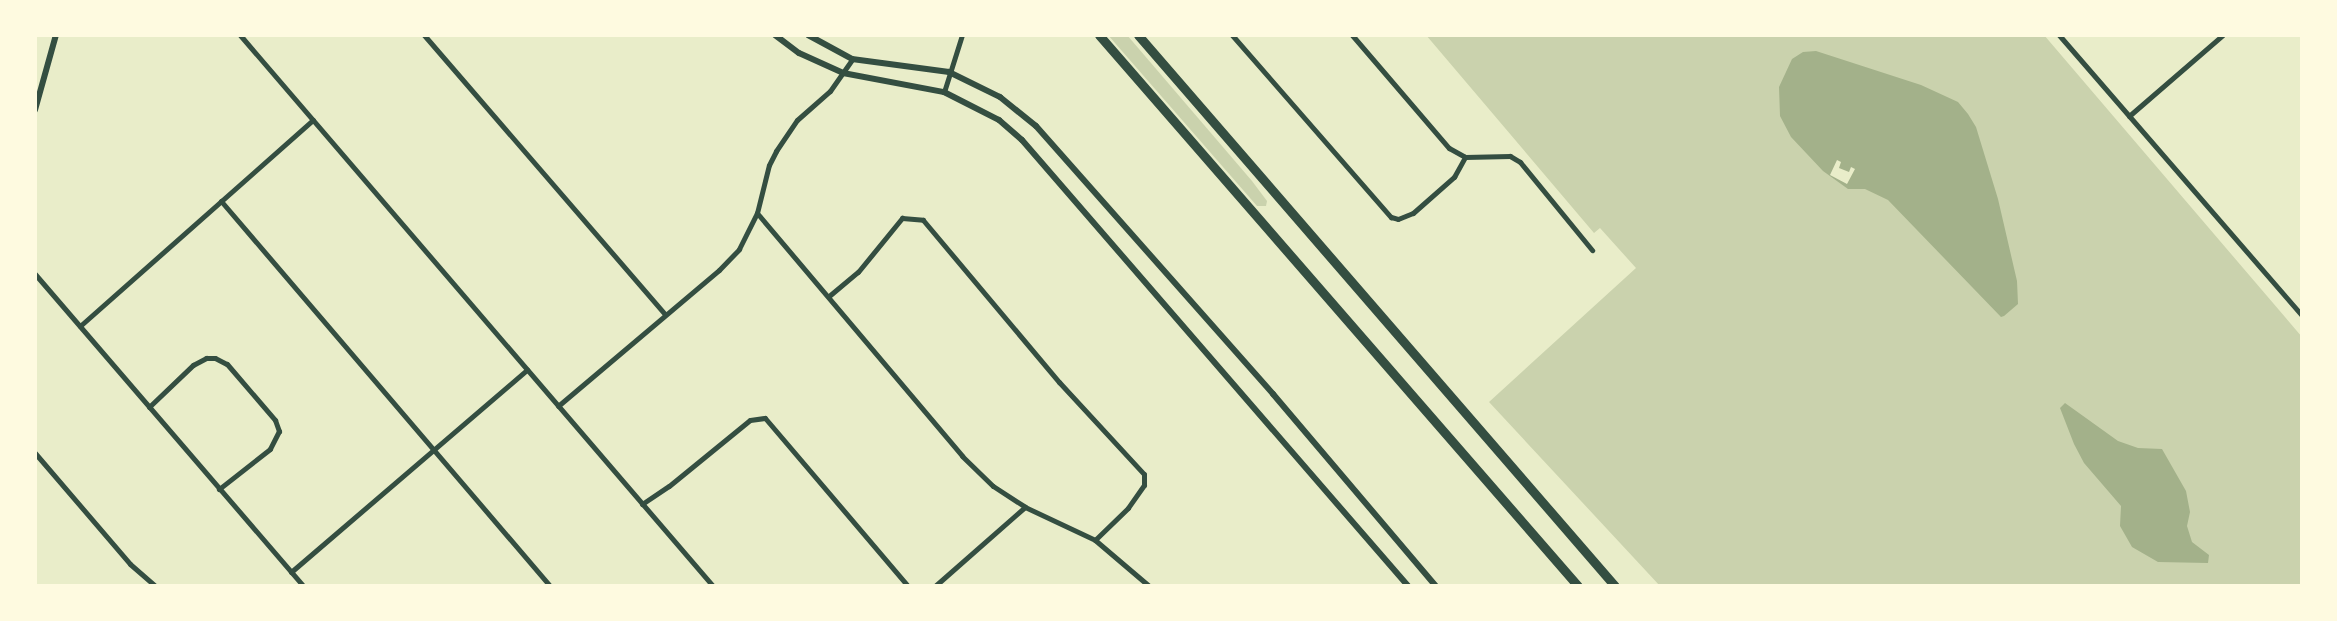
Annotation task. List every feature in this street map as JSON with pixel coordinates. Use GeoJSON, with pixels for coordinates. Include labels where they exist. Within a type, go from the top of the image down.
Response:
{"type":"FeatureCollection","features":[{"type":"Feature","properties":{"kind":"highway"},"geometry":{"type":"LineString","coordinates":[[1098,35],[1578,586]]}},
{"type":"Feature","properties":{"kind":"highway"},"geometry":{"type":"LineString","coordinates":[[1138,35],[1615,586]]}},
{"type":"Feature","properties":{"kind":"street"},"geometry":{"type":"LineString","coordinates":[[35,110],[56,35]]}},
{"type":"Feature","properties":{"kind":"street"},"geometry":{"type":"LineString","coordinates":[[240,35],[713,586]]}},
{"type":"Feature","properties":{"kind":"street"},"geometry":{"type":"LineString","coordinates":[[424,35],[665,314]]}},
{"type":"Feature","properties":{"kind":"street"},"geometry":{"type":"LineString","coordinates":[[775,35],[799,53],[844,73],[944,92],[999,120],[1022,140],[1408,586]]}},
{"type":"Feature","properties":{"kind":"street"},"geometry":{"type":"LineString","coordinates":[[808,35],[852,59],[950,72],[1000,97],[1036,126],[1273,394],[1436,586]]}},
{"type":"Feature","properties":{"kind":"street"},"geometry":{"type":"LineString","coordinates":[[944,92],[962,35]]}},
{"type":"Feature","properties":{"kind":"street"},"geometry":{"type":"LineString","coordinates":[[1232,35],[1386,212],[1398,219],[1413,213],[1454,177],[1465,157]]}},
{"type":"Feature","properties":{"kind":"street"},"geometry":{"type":"LineString","coordinates":[[1352,35],[1449,148],[1465,157],[1510,156],[1520,162],[1592,250]]}},
{"type":"Feature","properties":{"kind":"street"},"geometry":{"type":"LineString","coordinates":[[2059,35],[2302,316]]}},
{"type":"Feature","properties":{"kind":"street"},"geometry":{"type":"LineString","coordinates":[[2129,116],[2223,35]]}},
{"type":"Feature","properties":{"kind":"street"},"geometry":{"type":"LineString","coordinates":[[558,407],[719,270],[739,249],[757,213],[767,171],[776,151],[797,120],[844,73],[852,59]]}},
{"type":"Feature","properties":{"kind":"street"},"geometry":{"type":"LineString","coordinates":[[80,326],[313,120]]}},
{"type":"Feature","properties":{"kind":"street"},"geometry":{"type":"LineString","coordinates":[[220,201],[550,586]]}},
{"type":"Feature","properties":{"kind":"street"},"geometry":{"type":"LineString","coordinates":[[757,213],[830,296],[962,456],[993,486],[1025,507],[1095,540],[1149,586]]}},
{"type":"Feature","properties":{"kind":"street"},"geometry":{"type":"LineString","coordinates":[[830,296],[858,272],[902,218],[923,220],[1059,382],[1144,474],[1144,485],[1128,508],[1095,540]]}},
{"type":"Feature","properties":{"kind":"street"},"geometry":{"type":"LineString","coordinates":[[35,274],[303,586]]}},
{"type":"Feature","properties":{"kind":"street"},"geometry":{"type":"LineString","coordinates":[[149,407],[193,365],[206,358],[227,363],[275,420],[279,431],[270,449],[219,488]]}},
{"type":"Feature","properties":{"kind":"street"},"geometry":{"type":"LineString","coordinates":[[291,572],[527,370]]}},
{"type":"Feature","properties":{"kind":"street"},"geometry":{"type":"LineString","coordinates":[[642,504],[669,486],[750,420],[765,418],[908,586]]}},
{"type":"Feature","properties":{"kind":"street"},"geometry":{"type":"LineString","coordinates":[[35,453],[130,564],[155,586]]}},
{"type":"Feature","properties":{"kind":"street"},"geometry":{"type":"LineString","coordinates":[[935,586],[1025,507]]}},
{"type":"Feature","properties":{"kind":"shaded area"},"geometry":{"type":"Polygon","coordinates":[[[1108,35],[1127,35],[1252,181],[1267,201],[1266,206],[1257,206],[1108,35]]]}},
{"type":"Feature","properties":{"kind":"shaded area"},"geometry":{"type":"Polygon","coordinates":[[[1426,35],[2044,35],[2302,337],[2302,586],[1660,586],[1489,402],[1636,268],[1600,228],[1594,233],[1426,35]]]}},
{"type":"Feature","properties":{"kind":"shaded area"},"geometry":{"type":"Polygon","coordinates":[[[1816,51],[1921,85],[1958,102],[1968,114],[1976,127],[1998,199],[2017,281],[2018,304],[2004,316],[2001,317],[1888,200],[1865,189],[1848,189],[1823,171],[1791,137],[1780,116],[1779,87],[1792,59],[1803,52],[1816,51]]]}},
{"type":"Feature","properties":{"kind":"shaded area"},"geometry":{"type":"Polygon","coordinates":[[[2065,403],[2118,441],[2138,448],[2162,449],[2186,491],[2190,512],[2187,526],[2192,542],[2209,555],[2208,563],[2158,562],[2132,547],[2120,526],[2121,506],[2084,463],[2074,444],[2060,408],[2065,403]]]}},
{"type":"Feature","properties":{"kind":"pier"},"geometry":{"type":"Polygon","coordinates":[[[1837,160],[1841,162],[1839,168],[1849,172],[1851,167],[1855,169],[1847,184],[1830,175],[1837,160]]]}}]}
